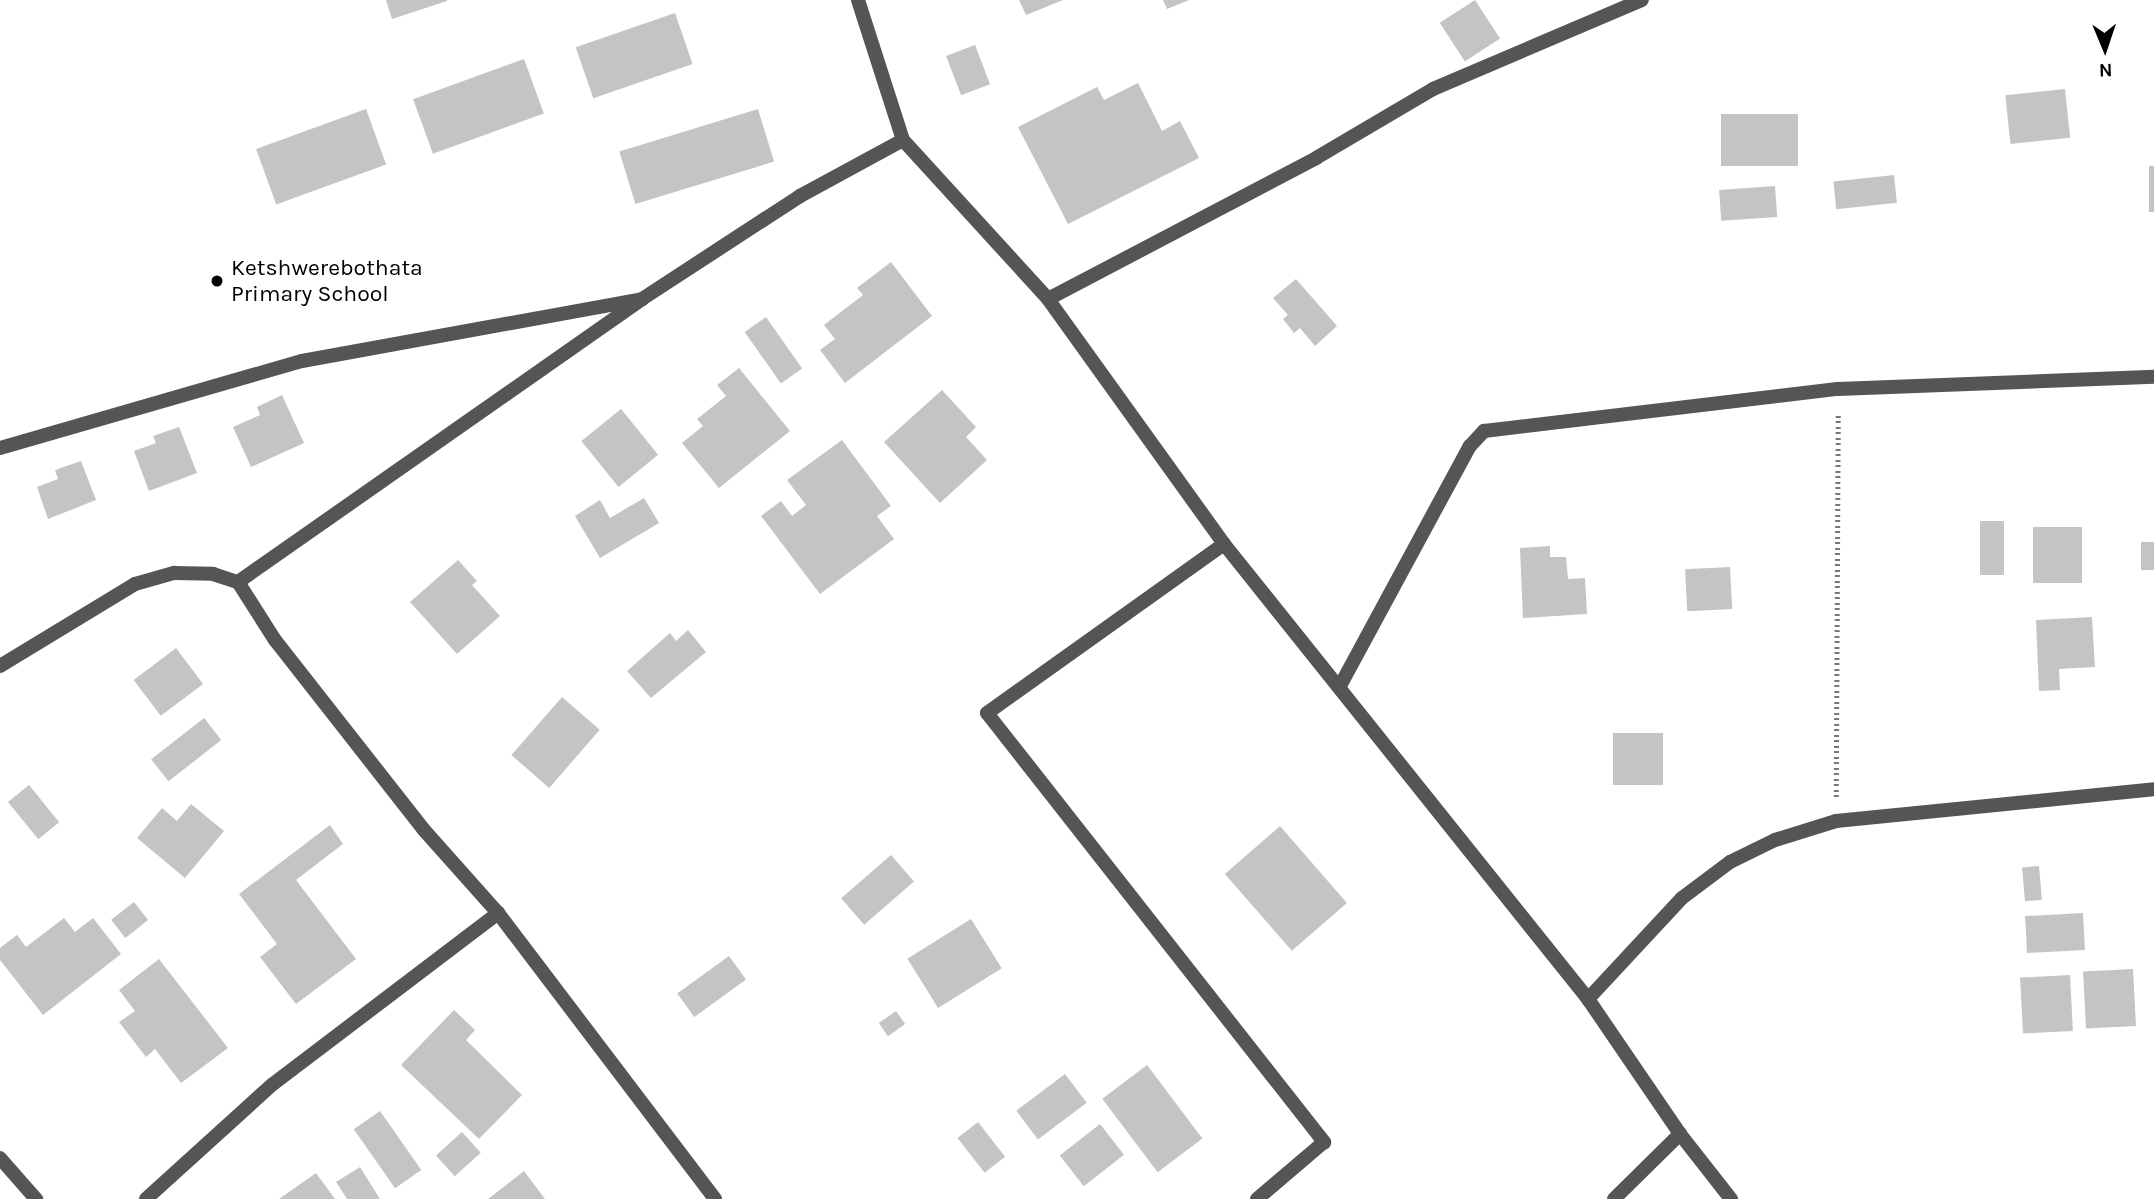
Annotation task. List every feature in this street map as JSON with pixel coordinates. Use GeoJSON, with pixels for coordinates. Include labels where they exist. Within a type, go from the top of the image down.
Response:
{"type":"FeatureCollection","features":[{"type":"Feature","properties":{"kind":"street"},"geometry":{"type":"LineString","coordinates":[[858,0],[904,139],[1048,299],[1224,544],[1588,999],[1680,1134],[1731,1199]]}},
{"type":"Feature","properties":{"kind":"street"},"geometry":{"type":"LineString","coordinates":[[1048,299],[1316,158],[1433,89],[1642,0]]}},
{"type":"Feature","properties":{"kind":"street"},"geometry":{"type":"LineString","coordinates":[[238,582],[642,299],[800,196],[904,139]]}},
{"type":"Feature","properties":{"kind":"street"},"geometry":{"type":"LineString","coordinates":[[0,448],[302,361],[642,299]]}},
{"type":"Feature","properties":{"kind":"street"},"geometry":{"type":"LineString","coordinates":[[1340,686],[1470,446],[1484,431],[1838,389],[2154,377]]}},
{"type":"Feature","properties":{"kind":"street"},"geometry":{"type":"LineString","coordinates":[[1224,544],[987,713],[1324,1142],[1257,1199]]}},
{"type":"Feature","properties":{"kind":"street"},"geometry":{"type":"LineString","coordinates":[[0,666],[135,584],[174,573],[213,574],[238,582],[275,640],[424,830],[498,913],[715,1199]]}},
{"type":"Feature","properties":{"kind":"street"},"geometry":{"type":"LineString","coordinates":[[1588,999],[1682,898],[1730,862],[1775,840],[1836,821],[2154,789]]}},
{"type":"Feature","properties":{"kind":"street"},"geometry":{"type":"LineString","coordinates":[[146,1199],[273,1084],[498,913]]}},
{"type":"Feature","properties":{"kind":"street"},"geometry":{"type":"LineString","coordinates":[[1614,1199],[1680,1134]]}},
{"type":"Feature","properties":{"kind":"street"},"geometry":{"type":"LineString","coordinates":[[0,1158],[36,1199]]}},
{"type":"Feature","properties":{"kind":"path"},"geometry":{"type":"LineString","coordinates":[[1836,821],[1838,389]]}},
{"type":"Feature","properties":{"kind":"building"},"geometry":{"type":"Polygon","coordinates":[[[386,0],[447,0],[447,1],[392,19],[386,0]]]}},
{"type":"Feature","properties":{"kind":"building"},"geometry":{"type":"Polygon","coordinates":[[[1019,0],[1063,0],[1026,15],[1019,0]]]}},
{"type":"Feature","properties":{"kind":"building"},"geometry":{"type":"Polygon","coordinates":[[[1163,0],[1189,0],[1167,9],[1163,0]]]}},
{"type":"Feature","properties":{"kind":"building"},"geometry":{"type":"Polygon","coordinates":[[[1475,0],[1500,39],[1465,61],[1440,23],[1475,0]]]}},
{"type":"Feature","properties":{"kind":"building"},"geometry":{"type":"Polygon","coordinates":[[[675,13],[693,64],[593,98],[576,47],[675,13]]]}},
{"type":"Feature","properties":{"kind":"building"},"geometry":{"type":"Polygon","coordinates":[[[975,45],[990,84],[961,95],[946,56],[975,45]]]}},
{"type":"Feature","properties":{"kind":"building"},"geometry":{"type":"Polygon","coordinates":[[[524,59],[544,114],[433,154],[413,99],[524,59]]]}},
{"type":"Feature","properties":{"kind":"building"},"geometry":{"type":"Polygon","coordinates":[[[1138,83],[1162,131],[1180,121],[1199,158],[1068,224],[1018,127],[1097,87],[1104,100],[1138,83]]]}},
{"type":"Feature","properties":{"kind":"building"},"geometry":{"type":"Polygon","coordinates":[[[2065,89],[2070,138],[2010,144],[2005,95],[2065,89]]]}},
{"type":"Feature","properties":{"kind":"building"},"geometry":{"type":"Polygon","coordinates":[[[366,109],[386,164],[276,204],[256,149],[366,109]]]}},
{"type":"Feature","properties":{"kind":"building"},"geometry":{"type":"Polygon","coordinates":[[[758,109],[774,162],[635,204],[619,151],[758,109]]]}},
{"type":"Feature","properties":{"kind":"building"},"geometry":{"type":"Polygon","coordinates":[[[1721,114],[1798,114],[1798,166],[1721,166],[1721,114]]]}},
{"type":"Feature","properties":{"kind":"building"},"geometry":{"type":"Polygon","coordinates":[[[2149,166],[2154,166],[2154,212],[2149,212],[2149,166]]]}},
{"type":"Feature","properties":{"kind":"building"},"geometry":{"type":"Polygon","coordinates":[[[1894,175],[1897,203],[1836,209],[1833,181],[1894,175]]]}},
{"type":"Feature","properties":{"kind":"building"},"geometry":{"type":"Polygon","coordinates":[[[1775,186],[1777,217],[1721,221],[1719,190],[1775,186]]]}},
{"type":"Feature","properties":{"kind":"building"},"geometry":{"type":"Polygon","coordinates":[[[891,262],[932,316],[845,383],[820,350],[835,339],[824,325],[863,295],[857,288],[891,262]]]}},
{"type":"Feature","properties":{"kind":"building"},"geometry":{"type":"Polygon","coordinates":[[[1296,279],[1337,326],[1315,346],[1300,328],[1294,333],[1283,319],[1288,315],[1273,298],[1296,279]]]}},
{"type":"Feature","properties":{"kind":"building"},"geometry":{"type":"Polygon","coordinates":[[[766,317],[802,369],[781,384],[745,332],[766,317]]]}},
{"type":"Feature","properties":{"kind":"building"},"geometry":{"type":"Polygon","coordinates":[[[739,368],[790,431],[719,488],[682,443],[703,426],[697,419],[726,396],[717,385],[739,368]]]}},
{"type":"Feature","properties":{"kind":"building"},"geometry":{"type":"Polygon","coordinates":[[[942,390],[976,427],[966,437],[987,460],[940,503],[884,442],[942,390]]]}},
{"type":"Feature","properties":{"kind":"building"},"geometry":{"type":"Polygon","coordinates":[[[282,395],[304,443],[251,467],[233,427],[260,415],[257,407],[282,395]]]}},
{"type":"Feature","properties":{"kind":"building"},"geometry":{"type":"Polygon","coordinates":[[[621,409],[658,455],[618,487],[581,441],[621,409]]]}},
{"type":"Feature","properties":{"kind":"building"},"geometry":{"type":"Polygon","coordinates":[[[179,427],[197,473],[149,491],[134,451],[156,443],[153,436],[179,427]]]}},
{"type":"Feature","properties":{"kind":"building"},"geometry":{"type":"Polygon","coordinates":[[[842,440],[891,506],[877,516],[894,539],[820,594],[761,516],[781,501],[792,516],[806,505],[787,480],[842,440]]]}},
{"type":"Feature","properties":{"kind":"building"},"geometry":{"type":"Polygon","coordinates":[[[81,461],[96,500],[48,519],[37,487],[58,479],[55,470],[81,461]]]}},
{"type":"Feature","properties":{"kind":"building"},"geometry":{"type":"Polygon","coordinates":[[[644,498],[659,523],[600,558],[575,516],[600,500],[610,518],[644,498]]]}},
{"type":"Feature","properties":{"kind":"building"},"geometry":{"type":"Polygon","coordinates":[[[1980,521],[2004,521],[2004,575],[1980,575],[1980,521]]]}},
{"type":"Feature","properties":{"kind":"building"},"geometry":{"type":"Polygon","coordinates":[[[2033,527],[2082,527],[2082,583],[2033,583],[2033,527]]]}},
{"type":"Feature","properties":{"kind":"building"},"geometry":{"type":"Polygon","coordinates":[[[2141,542],[2154,542],[2154,570],[2141,570],[2141,542]]]}},
{"type":"Feature","properties":{"kind":"building"},"geometry":{"type":"Polygon","coordinates":[[[1550,546],[1550,557],[1566,557],[1568,579],[1585,578],[1587,614],[1523,618],[1520,548],[1550,546]]]}},
{"type":"Feature","properties":{"kind":"building"},"geometry":{"type":"Polygon","coordinates":[[[458,560],[477,581],[472,585],[500,616],[457,654],[410,602],[458,560]]]}},
{"type":"Feature","properties":{"kind":"building"},"geometry":{"type":"Polygon","coordinates":[[[1730,567],[1732,609],[1687,611],[1685,569],[1730,567]]]}},
{"type":"Feature","properties":{"kind":"building"},"geometry":{"type":"Polygon","coordinates":[[[2092,617],[2095,667],[2059,669],[2060,690],[2039,691],[2036,620],[2092,617]]]}},
{"type":"Feature","properties":{"kind":"building"},"geometry":{"type":"Polygon","coordinates":[[[688,630],[706,652],[651,698],[627,671],[670,633],[676,641],[688,630]]]}},
{"type":"Feature","properties":{"kind":"building"},"geometry":{"type":"Polygon","coordinates":[[[176,648],[203,684],[161,716],[134,680],[176,648]]]}},
{"type":"Feature","properties":{"kind":"building"},"geometry":{"type":"Polygon","coordinates":[[[562,697],[600,730],[549,788],[511,755],[562,697]]]}},
{"type":"Feature","properties":{"kind":"building"},"geometry":{"type":"Polygon","coordinates":[[[204,718],[221,740],[168,781],[151,759],[204,718]]]}},
{"type":"Feature","properties":{"kind":"building"},"geometry":{"type":"Polygon","coordinates":[[[1613,733],[1663,733],[1663,785],[1613,785],[1613,733]]]}},
{"type":"Feature","properties":{"kind":"building"},"geometry":{"type":"Polygon","coordinates":[[[29,785],[59,822],[38,839],[8,802],[29,785]]]}},
{"type":"Feature","properties":{"kind":"building"},"geometry":{"type":"Polygon","coordinates":[[[191,804],[224,831],[185,878],[137,838],[162,808],[177,821],[191,804]]]}},
{"type":"Feature","properties":{"kind":"building"},"geometry":{"type":"Polygon","coordinates":[[[330,825],[343,844],[296,880],[356,959],[296,1004],[260,957],[277,944],[239,894],[330,825]]]}},
{"type":"Feature","properties":{"kind":"building"},"geometry":{"type":"Polygon","coordinates":[[[1280,826],[1347,903],[1292,951],[1225,874],[1280,826]]]}},
{"type":"Feature","properties":{"kind":"building"},"geometry":{"type":"Polygon","coordinates":[[[891,855],[914,881],[864,925],[841,898],[891,855]]]}},
{"type":"Feature","properties":{"kind":"building"},"geometry":{"type":"Polygon","coordinates":[[[2039,866],[2042,900],[2025,901],[2022,867],[2039,866]]]}},
{"type":"Feature","properties":{"kind":"building"},"geometry":{"type":"Polygon","coordinates":[[[134,902],[148,920],[125,938],[111,920],[134,902]]]}},
{"type":"Feature","properties":{"kind":"building"},"geometry":{"type":"Polygon","coordinates":[[[2083,913],[2085,950],[2027,953],[2025,916],[2083,913]]]}},
{"type":"Feature","properties":{"kind":"building"},"geometry":{"type":"Polygon","coordinates":[[[64,918],[75,932],[93,918],[121,954],[43,1015],[0,960],[0,948],[17,935],[26,947],[64,918]]]}},
{"type":"Feature","properties":{"kind":"building"},"geometry":{"type":"Polygon","coordinates":[[[971,919],[1002,968],[938,1008],[907,959],[971,919]]]}},
{"type":"Feature","properties":{"kind":"building"},"geometry":{"type":"Polygon","coordinates":[[[729,956],[746,979],[694,1017],[677,994],[729,956]]]}},
{"type":"Feature","properties":{"kind":"building"},"geometry":{"type":"Polygon","coordinates":[[[159,959],[228,1048],[181,1083],[155,1049],[146,1057],[119,1022],[135,1011],[119,990],[159,959]]]}},
{"type":"Feature","properties":{"kind":"building"},"geometry":{"type":"Polygon","coordinates":[[[2133,969],[2136,1026],[2086,1029],[2083,972],[2133,969]]]}},
{"type":"Feature","properties":{"kind":"building"},"geometry":{"type":"Polygon","coordinates":[[[2070,975],[2073,1031],[2023,1034],[2020,978],[2070,975]]]}},
{"type":"Feature","properties":{"kind":"building"},"geometry":{"type":"Polygon","coordinates":[[[454,1010],[475,1030],[466,1040],[522,1095],[479,1139],[401,1065],[454,1010]]]}},
{"type":"Feature","properties":{"kind":"building"},"geometry":{"type":"Polygon","coordinates":[[[896,1011],[905,1024],[888,1036],[879,1023],[896,1011]]]}},
{"type":"Feature","properties":{"kind":"building"},"geometry":{"type":"Polygon","coordinates":[[[1147,1065],[1202,1138],[1158,1172],[1102,1099],[1147,1065]]]}},
{"type":"Feature","properties":{"kind":"building"},"geometry":{"type":"Polygon","coordinates":[[[1065,1074],[1087,1103],[1038,1139],[1016,1111],[1065,1074]]]}},
{"type":"Feature","properties":{"kind":"building"},"geometry":{"type":"Polygon","coordinates":[[[380,1111],[421,1170],[395,1188],[354,1129],[380,1111]]]}},
{"type":"Feature","properties":{"kind":"building"},"geometry":{"type":"Polygon","coordinates":[[[978,1122],[1005,1157],[985,1173],[958,1138],[978,1122]]]}},
{"type":"Feature","properties":{"kind":"building"},"geometry":{"type":"Polygon","coordinates":[[[1100,1124],[1124,1155],[1084,1186],[1060,1155],[1100,1124]]]}},
{"type":"Feature","properties":{"kind":"building"},"geometry":{"type":"Polygon","coordinates":[[[462,1132],[481,1153],[455,1176],[436,1155],[462,1132]]]}},
{"type":"Feature","properties":{"kind":"building"},"geometry":{"type":"Polygon","coordinates":[[[360,1167],[380,1199],[347,1199],[336,1182],[360,1167]]]}},
{"type":"Feature","properties":{"kind":"building"},"geometry":{"type":"Polygon","coordinates":[[[524,1171],[545,1199],[488,1199],[524,1171]]]}},
{"type":"Feature","properties":{"kind":"building"},"geometry":{"type":"Polygon","coordinates":[[[316,1173],[335,1199],[279,1199],[316,1173]]]}},
{"type":"Feature","properties":{"kind":"place","name":"Ketshwerebothata Primary School"},"geometry":{"type":"Point","coordinates":[217,281]}}]}
